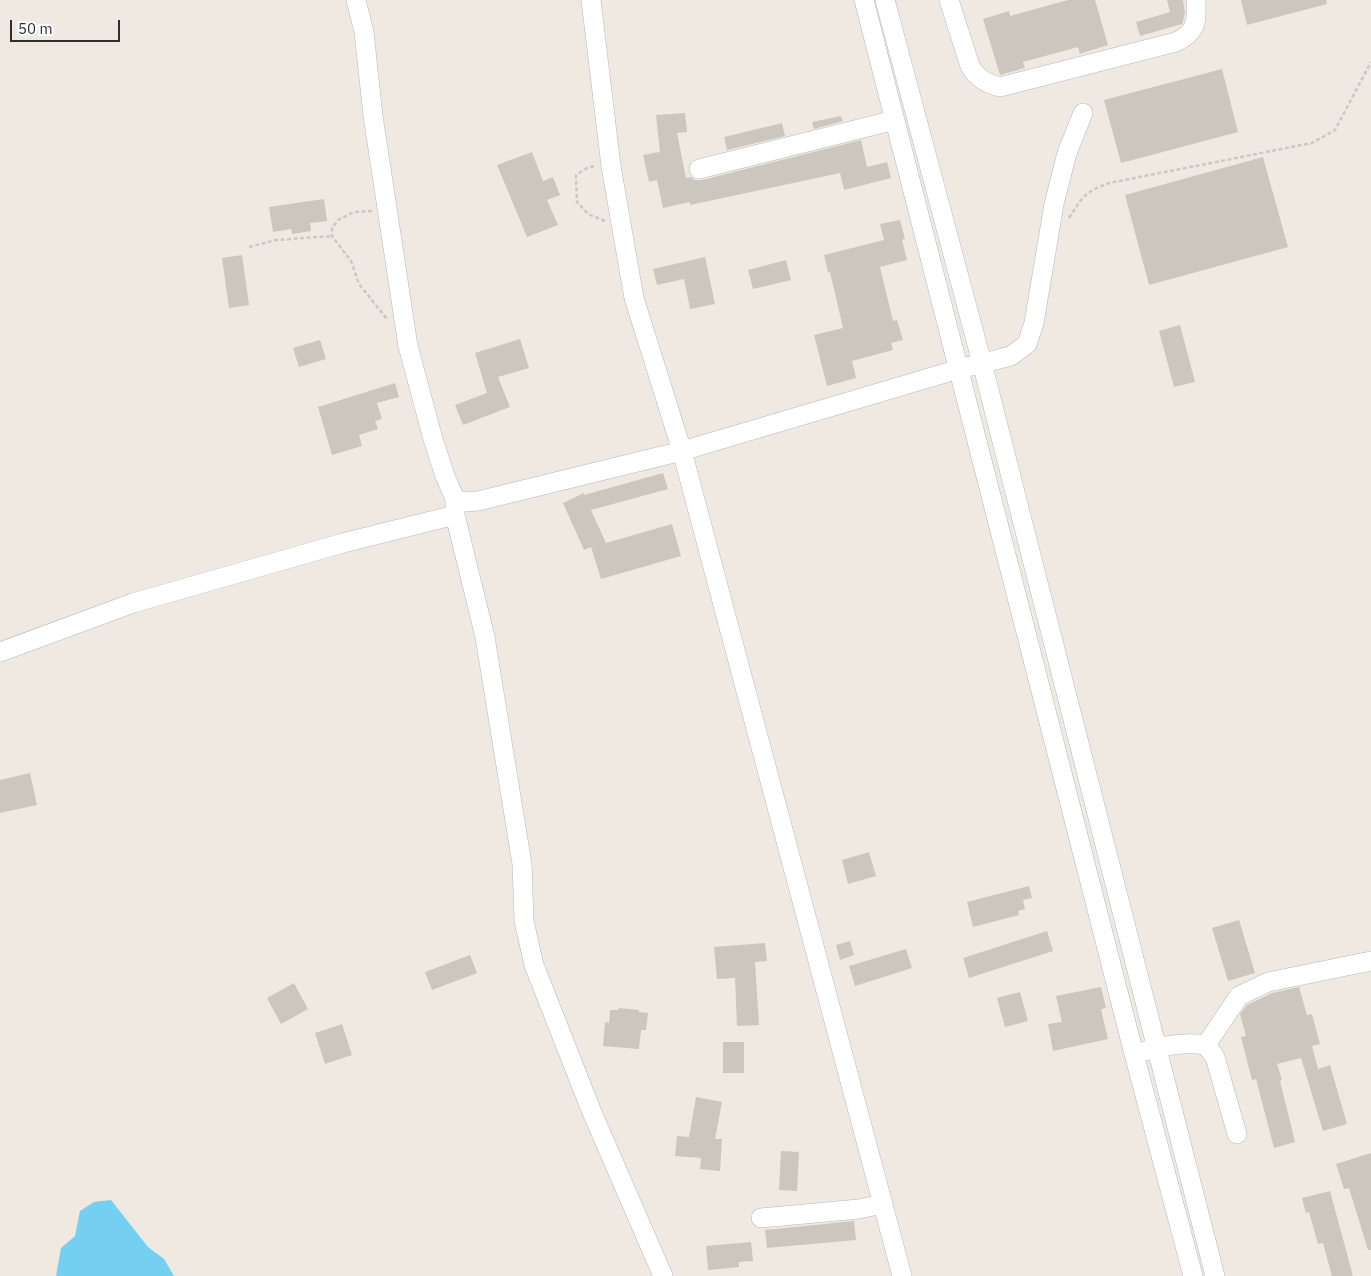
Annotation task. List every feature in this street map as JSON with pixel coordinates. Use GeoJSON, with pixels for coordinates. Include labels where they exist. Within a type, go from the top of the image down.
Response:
{"type":"FeatureCollection","features":[{"type":"Feature","properties":{"kind":"street"},"geometry":{"type":"LineString","coordinates":[[356,0],[364,32],[373,116],[408,346],[433,439],[455,507],[486,637],[522,864],[524,922],[534,964],[591,1110],[663,1276]]}},
{"type":"Feature","properties":{"kind":"street"},"geometry":{"type":"LineString","coordinates":[[591,0],[610,166],[634,298],[682,451],[902,1276]]}},
{"type":"Feature","properties":{"kind":"street"},"geometry":{"type":"LineString","coordinates":[[864,0],[1134,1054],[1193,1276]]}},
{"type":"Feature","properties":{"kind":"street"},"geometry":{"type":"LineString","coordinates":[[885,0],[982,363],[1215,1276]]}},
{"type":"Feature","properties":{"kind":"street"},"geometry":{"type":"LineString","coordinates":[[949,0],[970,66],[975,75],[992,85],[1000,87],[1184,39],[1194,27],[1197,19],[1196,0]]}},
{"type":"Feature","properties":{"kind":"street"},"geometry":{"type":"LineString","coordinates":[[0,652],[133,604],[343,543],[455,507],[464,502],[478,501],[682,451],[959,369],[1011,356],[1027,344],[1034,323],[1054,204],[1067,153],[1083,113]]}},
{"type":"Feature","properties":{"kind":"street"},"geometry":{"type":"LineString","coordinates":[[699,169],[895,120]]}},
{"type":"Feature","properties":{"kind":"street"},"geometry":{"type":"LineString","coordinates":[[1206,1045],[1239,996],[1268,982],[1371,961]]}},
{"type":"Feature","properties":{"kind":"street"},"geometry":{"type":"LineString","coordinates":[[1134,1054],[1157,1047],[1193,1043],[1206,1045],[1215,1057],[1238,1134]]}},
{"type":"Feature","properties":{"kind":"street"},"geometry":{"type":"LineString","coordinates":[[761,1218],[859,1209],[883,1204]]}},
{"type":"Feature","properties":{"kind":"path"},"geometry":{"type":"LineString","coordinates":[[1068,219],[1083,196],[1095,188],[1109,183],[1312,143],[1335,130],[1371,62]]}},
{"type":"Feature","properties":{"kind":"path"},"geometry":{"type":"LineString","coordinates":[[610,166],[596,166],[585,169],[576,175],[577,202],[588,214],[600,220],[620,224]]}},
{"type":"Feature","properties":{"kind":"path"},"geometry":{"type":"LineString","coordinates":[[389,218],[381,212],[354,212],[338,220],[332,228],[332,236],[351,261],[359,284],[390,322]]}},
{"type":"Feature","properties":{"kind":"path"},"geometry":{"type":"LineString","coordinates":[[250,247],[276,240],[332,236]]}},
{"type":"Feature","properties":{"kind":"water"},"geometry":{"type":"Polygon","coordinates":[[[111,1200],[148,1247],[164,1259],[174,1276],[56,1276],[61,1248],[75,1236],[80,1211],[94,1202],[111,1200]]]}},
{"type":"Feature","properties":{"kind":"building"},"geometry":{"type":"Polygon","coordinates":[[[1068,0],[1095,0],[1108,45],[1080,54],[1078,47],[1023,62],[1025,68],[1000,75],[983,19],[1009,11],[1010,16],[1068,0]]]}},
{"type":"Feature","properties":{"kind":"building"},"geometry":{"type":"Polygon","coordinates":[[[1167,0],[1183,0],[1185,13],[1182,24],[1140,36],[1136,22],[1170,12],[1167,0]]]}},
{"type":"Feature","properties":{"kind":"building"},"geometry":{"type":"Polygon","coordinates":[[[1241,0],[1326,0],[1327,4],[1247,25],[1241,0]]]}},
{"type":"Feature","properties":{"kind":"building"},"geometry":{"type":"Polygon","coordinates":[[[1222,69],[1238,132],[1121,163],[1104,100],[1222,69]]]}},
{"type":"Feature","properties":{"kind":"building"},"geometry":{"type":"Polygon","coordinates":[[[685,113],[687,132],[677,133],[686,178],[691,177],[695,180],[702,180],[861,140],[867,167],[887,162],[891,178],[844,190],[840,173],[690,205],[690,202],[663,208],[657,180],[649,182],[643,155],[660,152],[656,115],[685,113]]]}},
{"type":"Feature","properties":{"kind":"building"},"geometry":{"type":"Polygon","coordinates":[[[841,116],[843,121],[814,129],[812,122],[841,116]]]}},
{"type":"Feature","properties":{"kind":"building"},"geometry":{"type":"Polygon","coordinates":[[[782,123],[785,136],[727,150],[724,137],[782,123]]]}},
{"type":"Feature","properties":{"kind":"building"},"geometry":{"type":"Polygon","coordinates":[[[532,152],[543,181],[553,177],[560,195],[547,200],[558,225],[527,237],[497,165],[532,152]]]}},
{"type":"Feature","properties":{"kind":"building"},"geometry":{"type":"Polygon","coordinates":[[[1263,157],[1288,247],[1149,285],[1125,195],[1263,157]]]}},
{"type":"Feature","properties":{"kind":"building"},"geometry":{"type":"Polygon","coordinates":[[[324,199],[327,221],[310,223],[311,231],[292,234],[291,229],[273,232],[269,207],[324,199]]]}},
{"type":"Feature","properties":{"kind":"building"},"geometry":{"type":"Polygon","coordinates":[[[900,220],[905,239],[902,240],[907,260],[880,267],[893,321],[897,320],[903,340],[891,343],[893,350],[852,361],[856,378],[827,386],[814,335],[843,328],[830,272],[828,273],[824,255],[884,240],[880,224],[900,220]]]}},
{"type":"Feature","properties":{"kind":"building"},"geometry":{"type":"Polygon","coordinates":[[[242,255],[249,305],[229,308],[222,258],[242,255]]]}},
{"type":"Feature","properties":{"kind":"building"},"geometry":{"type":"Polygon","coordinates":[[[705,257],[715,304],[690,309],[684,279],[657,285],[653,269],[705,257]]]}},
{"type":"Feature","properties":{"kind":"building"},"geometry":{"type":"Polygon","coordinates":[[[786,260],[791,280],[753,289],[748,270],[786,260]]]}},
{"type":"Feature","properties":{"kind":"building"},"geometry":{"type":"Polygon","coordinates":[[[1180,325],[1195,382],[1174,387],[1159,331],[1180,325]]]}},
{"type":"Feature","properties":{"kind":"building"},"geometry":{"type":"Polygon","coordinates":[[[520,339],[529,368],[498,377],[510,407],[463,425],[455,405],[487,393],[475,353],[520,339]]]}},
{"type":"Feature","properties":{"kind":"building"},"geometry":{"type":"Polygon","coordinates":[[[320,340],[326,359],[299,367],[293,348],[320,340]]]}},
{"type":"Feature","properties":{"kind":"building"},"geometry":{"type":"Polygon","coordinates":[[[395,383],[399,397],[377,403],[382,419],[375,421],[378,429],[359,435],[362,446],[332,455],[318,407],[395,383]]]}},
{"type":"Feature","properties":{"kind":"building"},"geometry":{"type":"Polygon","coordinates":[[[663,473],[668,489],[591,510],[606,543],[672,524],[681,556],[601,579],[591,547],[584,550],[563,503],[584,493],[584,495],[663,473]]]}},
{"type":"Feature","properties":{"kind":"building"},"geometry":{"type":"Polygon","coordinates":[[[30,773],[37,805],[0,813],[0,780],[30,773]]]}},
{"type":"Feature","properties":{"kind":"building"},"geometry":{"type":"Polygon","coordinates":[[[869,852],[876,876],[848,884],[842,860],[869,852]]]}},
{"type":"Feature","properties":{"kind":"building"},"geometry":{"type":"Polygon","coordinates":[[[1029,886],[1032,898],[1023,900],[1025,909],[1018,911],[1019,915],[973,927],[967,902],[1029,886]]]}},
{"type":"Feature","properties":{"kind":"building"},"geometry":{"type":"Polygon","coordinates":[[[1239,920],[1255,973],[1228,981],[1212,928],[1239,920]]]}},
{"type":"Feature","properties":{"kind":"building"},"geometry":{"type":"Polygon","coordinates":[[[1047,931],[1053,951],[969,978],[963,958],[1047,931]]]}},
{"type":"Feature","properties":{"kind":"building"},"geometry":{"type":"Polygon","coordinates":[[[850,941],[854,955],[840,960],[836,945],[850,941]]]}},
{"type":"Feature","properties":{"kind":"building"},"geometry":{"type":"Polygon","coordinates":[[[765,943],[767,961],[755,962],[759,1025],[737,1026],[735,978],[717,979],[714,947],[765,943]]]}},
{"type":"Feature","properties":{"kind":"building"},"geometry":{"type":"Polygon","coordinates":[[[906,949],[912,968],[855,986],[849,966],[906,949]]]}},
{"type":"Feature","properties":{"kind":"building"},"geometry":{"type":"Polygon","coordinates":[[[470,955],[477,973],[432,990],[425,972],[470,955]]]}},
{"type":"Feature","properties":{"kind":"building"},"geometry":{"type":"Polygon","coordinates":[[[294,983],[308,1009],[281,1024],[267,998],[294,983]]]}},
{"type":"Feature","properties":{"kind":"building"},"geometry":{"type":"Polygon","coordinates":[[[1101,987],[1106,1008],[1101,1009],[1108,1039],[1053,1051],[1048,1024],[1062,1022],[1056,996],[1101,987]]]}},
{"type":"Feature","properties":{"kind":"building"},"geometry":{"type":"Polygon","coordinates":[[[1299,987],[1307,1015],[1312,1014],[1320,1044],[1312,1046],[1318,1069],[1330,1065],[1347,1124],[1323,1131],[1301,1058],[1277,1064],[1295,1142],[1274,1148],[1256,1079],[1252,1080],[1241,1037],[1246,1036],[1240,1014],[1247,1005],[1272,993],[1299,987]]]}},
{"type":"Feature","properties":{"kind":"building"},"geometry":{"type":"Polygon","coordinates":[[[1020,992],[1028,1021],[1005,1027],[997,998],[1020,992]]]}},
{"type":"Feature","properties":{"kind":"building"},"geometry":{"type":"Polygon","coordinates":[[[619,1008],[648,1013],[646,1030],[641,1030],[639,1049],[603,1046],[605,1022],[609,1023],[610,1010],[618,1010],[619,1008]]]}},
{"type":"Feature","properties":{"kind":"building"},"geometry":{"type":"Polygon","coordinates":[[[342,1024],[352,1055],[325,1064],[315,1033],[342,1024]]]}},
{"type":"Feature","properties":{"kind":"building"},"geometry":{"type":"Polygon","coordinates":[[[723,1042],[744,1042],[744,1073],[723,1073],[723,1042]]]}},
{"type":"Feature","properties":{"kind":"building"},"geometry":{"type":"Polygon","coordinates":[[[696,1097],[722,1102],[715,1139],[722,1139],[720,1171],[700,1169],[701,1158],[675,1156],[677,1136],[689,1137],[696,1097]]]}},
{"type":"Feature","properties":{"kind":"building"},"geometry":{"type":"Polygon","coordinates":[[[781,1151],[799,1152],[797,1191],[779,1190],[781,1151]]]}},
{"type":"Feature","properties":{"kind":"building"},"geometry":{"type":"Polygon","coordinates":[[[1371,1153],[1371,1250],[1368,1250],[1349,1188],[1344,1189],[1336,1164],[1371,1153]]]}},
{"type":"Feature","properties":{"kind":"building"},"geometry":{"type":"Polygon","coordinates":[[[1330,1191],[1353,1276],[1332,1276],[1323,1243],[1318,1244],[1309,1212],[1306,1213],[1302,1198],[1330,1191]]]}},
{"type":"Feature","properties":{"kind":"building"},"geometry":{"type":"Polygon","coordinates":[[[854,1221],[856,1240],[767,1248],[765,1230],[854,1221]]]}},
{"type":"Feature","properties":{"kind":"building"},"geometry":{"type":"Polygon","coordinates":[[[751,1242],[753,1261],[739,1262],[739,1267],[708,1270],[706,1246],[751,1242]]]}}]}
